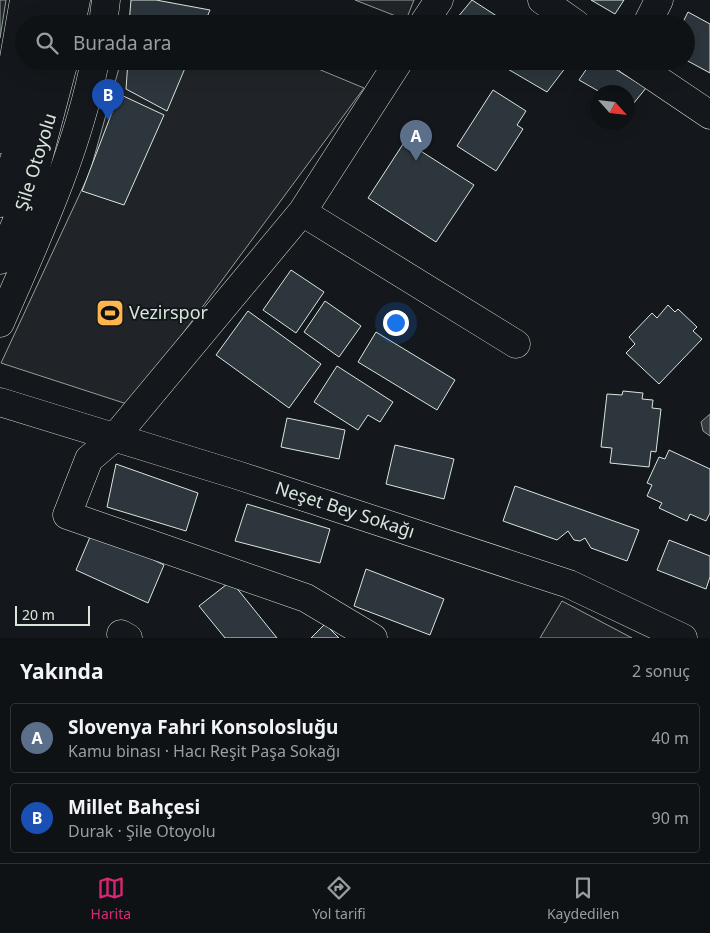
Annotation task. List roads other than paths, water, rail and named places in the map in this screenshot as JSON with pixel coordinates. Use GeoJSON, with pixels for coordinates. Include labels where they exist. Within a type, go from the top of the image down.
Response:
{"type":"FeatureCollection","features":[{"type":"Feature","properties":{"kind":"main road"},"geometry":{"type":"LineString","coordinates":[[21,15],[24,0]]}},
{"type":"Feature","properties":{"kind":"main road"},"geometry":{"type":"LineString","coordinates":[[48,15],[51,0]]}},
{"type":"Feature","properties":{"kind":"main road"},"geometry":{"type":"LineString","coordinates":[[73,15],[76,0]]}},
{"type":"Feature","properties":{"kind":"main road"},"geometry":{"type":"LineString","coordinates":[[104,15],[106,0]]}},
{"type":"Feature","properties":{"kind":"main road"},"geometry":{"type":"LineString","coordinates":[[429,15],[439,0]]}},
{"type":"Feature","properties":{"kind":"main road"},"geometry":{"type":"LineString","coordinates":[[542,0],[563,15]]}},
{"type":"Feature","properties":{"kind":"main road"},"geometry":{"type":"LineString","coordinates":[[652,15],[659,0]]}},
{"type":"Feature","properties":{"kind":"main road"},"geometry":{"type":"LineString","coordinates":[[0,139],[15,52]]}},
{"type":"Feature","properties":{"kind":"main road","name":"Şile Otoyolu"},"geometry":{"type":"LineString","coordinates":[[0,203],[19,144],[37,70]]}},
{"type":"Feature","properties":{"kind":"main road","name":"Şile Otoyolu"},"geometry":{"type":"LineString","coordinates":[[0,260],[29,193],[62,70]]}},
{"type":"Feature","properties":{"kind":"main road"},"geometry":{"type":"LineString","coordinates":[[0,323],[49,208],[89,93],[93,70]]}},
{"type":"Feature","properties":{"kind":"main road"},"geometry":{"type":"LineString","coordinates":[[373,638],[306,598],[67,515],[89,459],[115,437],[302,212],[393,70]]}},
{"type":"Feature","properties":{"kind":"main road"},"geometry":{"type":"LineString","coordinates":[[643,70],[710,116]]}},
{"type":"Feature","properties":{"kind":"main road"},"geometry":{"type":"LineString","coordinates":[[302,212],[516,344]]}},
{"type":"Feature","properties":{"kind":"main road","name":"Neşet Bey Sokağı"},"geometry":{"type":"LineString","coordinates":[[0,402],[115,437],[569,584],[683,638]]}},
{"type":"Feature","properties":{"kind":"place","name":"Millet Bahçesi"},"geometry":{"type":"Point","coordinates":[108,120]}},
{"type":"Feature","properties":{"kind":"place","name":"Slovenya Fahri Konsolosluğu"},"geometry":{"type":"Point","coordinates":[416,161]}},
{"type":"Feature","properties":{"kind":"place","name":"Vezirspor"},"geometry":{"type":"Point","coordinates":[110,313]}}]}
